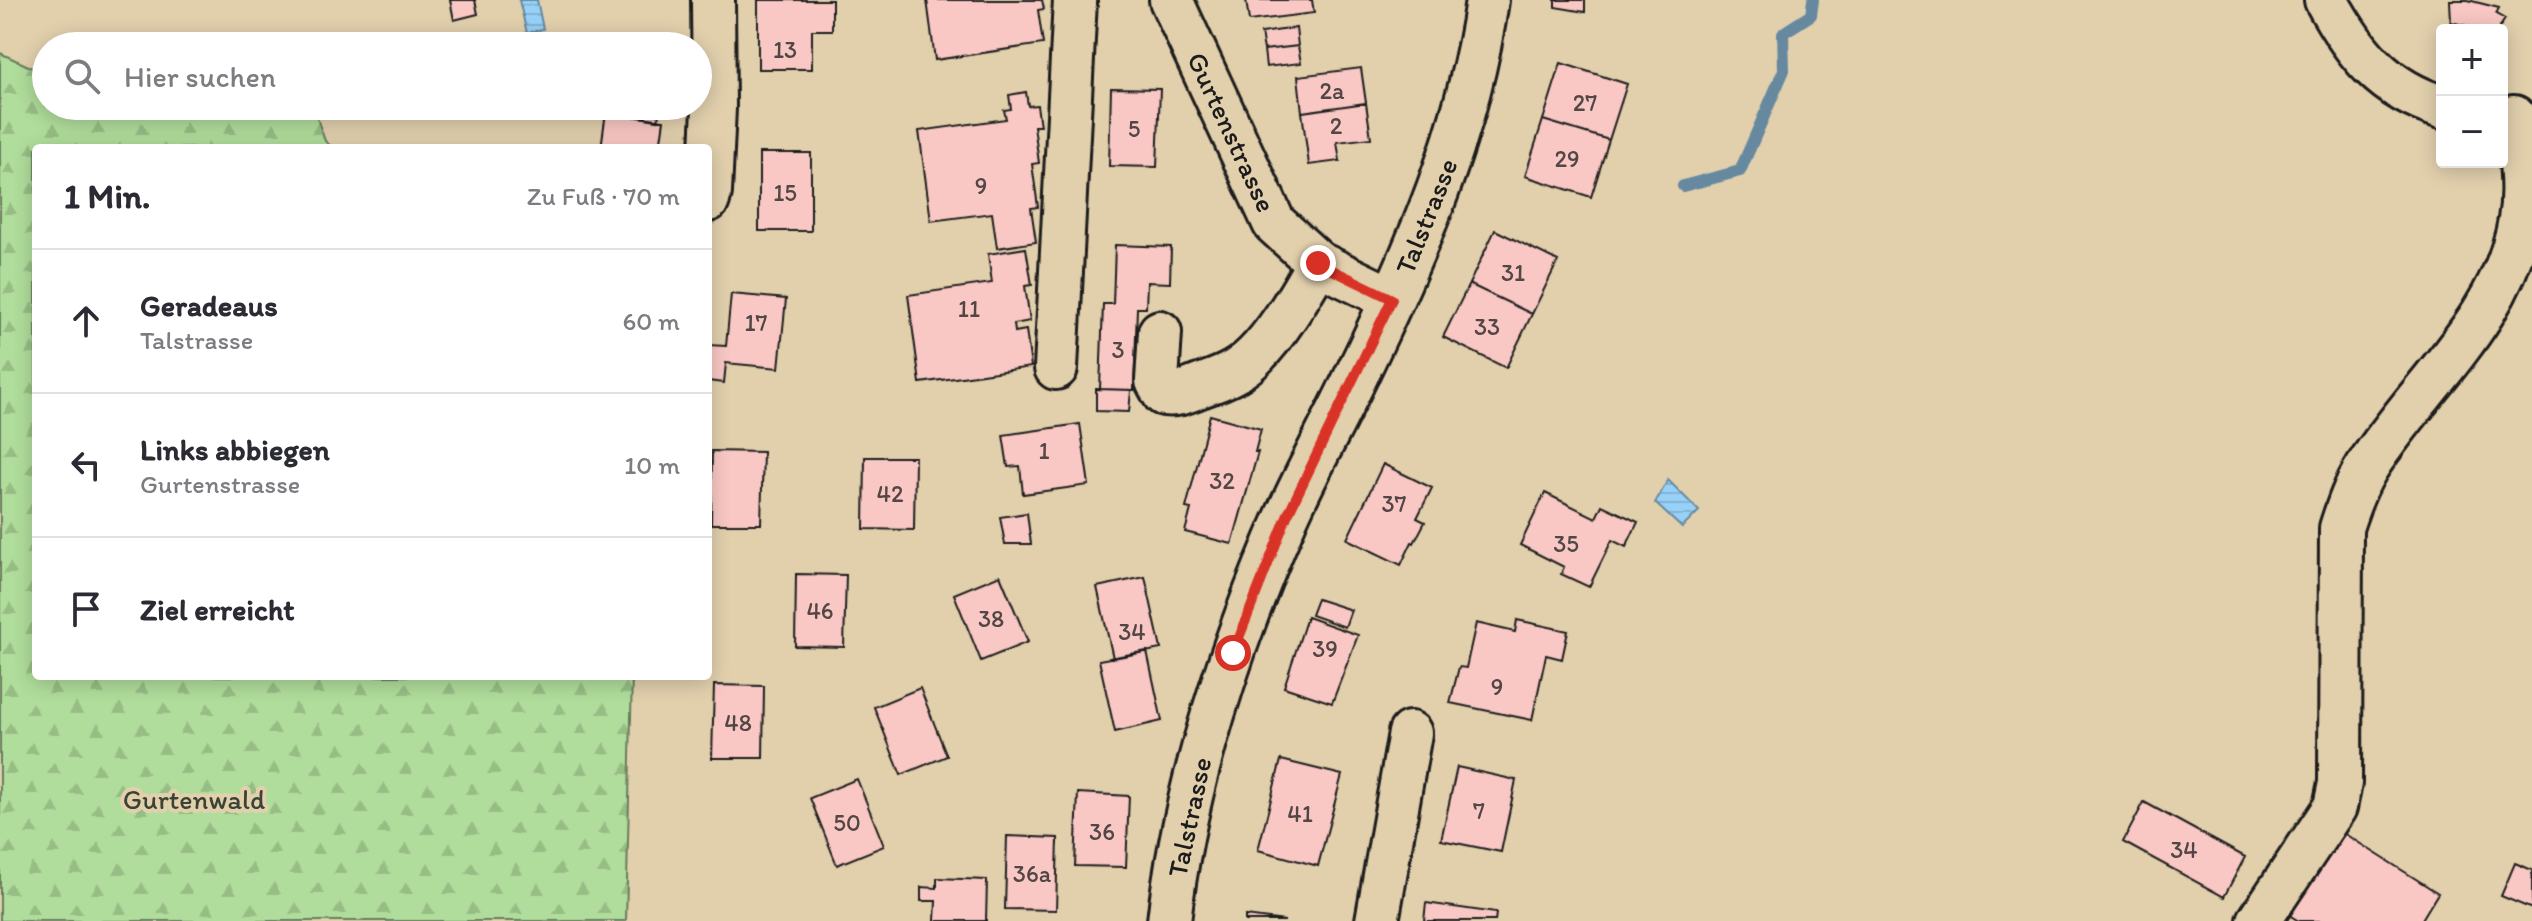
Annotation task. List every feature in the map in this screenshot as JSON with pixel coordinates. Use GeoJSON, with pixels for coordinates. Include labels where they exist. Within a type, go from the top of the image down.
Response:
{"type":"FeatureCollection","features":[{"type":"Feature","properties":{"kind":"street"},"geometry":{"type":"LineString","coordinates":[[712,150],[713,0]]}},
{"type":"Feature","properties":{"kind":"street"},"geometry":{"type":"LineString","coordinates":[[1056,368],[1075,0]]}},
{"type":"Feature","properties":{"kind":"street","name":"Gurtenstrasse"},"geometry":{"type":"LineString","coordinates":[[1171,0],[1274,223],[1318,263],[1392,299]]}},
{"type":"Feature","properties":{"kind":"street","name":"Talstrasse"},"geometry":{"type":"LineString","coordinates":[[1169,921],[1174,875],[1202,756],[1233,653],[1287,516],[1420,238],[1458,136],[1487,0]]}},
{"type":"Feature","properties":{"kind":"street"},"geometry":{"type":"LineString","coordinates":[[2326,0],[2342,30],[2367,62],[2396,88],[2436,105]]}},
{"type":"Feature","properties":{"kind":"street"},"geometry":{"type":"LineString","coordinates":[[2259,921],[2335,807],[2340,783],[2341,528],[2345,513],[2366,468],[2467,335],[2498,288],[2521,218],[2522,162],[2516,115]]}},
{"type":"Feature","properties":{"kind":"street"},"geometry":{"type":"LineString","coordinates":[[1160,332],[1157,381],[1164,394],[1176,396],[1220,379],[1241,368],[1261,348],[1302,292],[1318,263]]}},
{"type":"Feature","properties":{"kind":"street"},"geometry":{"type":"LineString","coordinates":[[1377,921],[1410,733]]}},
{"type":"Feature","properties":{"kind":"green space","name":"Gurtenwald"},"geometry":{"type":"Polygon","coordinates":[[[0,53],[32,68],[32,120],[318,120],[328,144],[32,144],[32,680],[632,680],[626,921],[0,921],[0,53]]]}},
{"type":"Feature","properties":{"kind":"water"},"geometry":{"type":"Polygon","coordinates":[[[519,0],[537,0],[543,29],[527,32],[519,0]]]}},
{"type":"Feature","properties":{"kind":"water"},"geometry":{"type":"Polygon","coordinates":[[[1668,480],[1699,511],[1682,528],[1655,503],[1668,480]]]}},
{"type":"Feature","properties":{"kind":"building"},"geometry":{"type":"Polygon","coordinates":[[[450,0],[475,0],[478,14],[454,20],[450,0]]]}},
{"type":"Feature","properties":{"kind":"building"},"geometry":{"type":"Polygon","coordinates":[[[758,0],[832,0],[832,30],[812,30],[812,69],[758,69],[758,0]]]}},
{"type":"Feature","properties":{"kind":"building"},"geometry":{"type":"Polygon","coordinates":[[[927,0],[1042,0],[1044,9],[1038,10],[1043,44],[935,60],[927,0]]]}},
{"type":"Feature","properties":{"kind":"building"},"geometry":{"type":"Polygon","coordinates":[[[1246,0],[1312,0],[1314,13],[1249,21],[1246,0]]]}},
{"type":"Feature","properties":{"kind":"building"},"geometry":{"type":"Polygon","coordinates":[[[1555,0],[1585,0],[1585,12],[1555,7],[1555,0]]]}},
{"type":"Feature","properties":{"kind":"building"},"geometry":{"type":"Polygon","coordinates":[[[2450,0],[2468,0],[2499,8],[2496,14],[2505,19],[2502,24],[2451,22],[2450,0]]]}},
{"type":"Feature","properties":{"kind":"building"},"geometry":{"type":"Polygon","coordinates":[[[1296,28],[1298,46],[1264,50],[1261,33],[1296,28]]]}},
{"type":"Feature","properties":{"kind":"building"},"geometry":{"type":"Polygon","coordinates":[[[1298,46],[1301,63],[1266,67],[1264,50],[1298,46]]]}},
{"type":"Feature","properties":{"kind":"building"},"geometry":{"type":"Polygon","coordinates":[[[1561,63],[1627,84],[1609,140],[1543,120],[1561,63]]]}},
{"type":"Feature","properties":{"kind":"building"},"geometry":{"type":"Polygon","coordinates":[[[1361,68],[1366,103],[1302,112],[1298,76],[1361,68]]]}},
{"type":"Feature","properties":{"kind":"building"},"geometry":{"type":"Polygon","coordinates":[[[1111,88],[1160,89],[1157,167],[1109,166],[1111,88]]]}},
{"type":"Feature","properties":{"kind":"building"},"geometry":{"type":"Polygon","coordinates":[[[1026,92],[1028,106],[1037,105],[1040,126],[1034,126],[1039,163],[1032,164],[1038,207],[1031,208],[1036,242],[997,248],[992,213],[931,221],[919,131],[1006,119],[1004,110],[1011,109],[1009,95],[1026,92]]]}},
{"type":"Feature","properties":{"kind":"building"},"geometry":{"type":"Polygon","coordinates":[[[1366,103],[1371,138],[1337,142],[1340,161],[1309,165],[1302,112],[1366,103]]]}},
{"type":"Feature","properties":{"kind":"building"},"geometry":{"type":"Polygon","coordinates":[[[605,120],[664,120],[661,144],[602,144],[605,120]]]}},
{"type":"Feature","properties":{"kind":"building"},"geometry":{"type":"Polygon","coordinates":[[[1543,120],[1609,140],[1591,197],[1525,176],[1543,120]]]}},
{"type":"Feature","properties":{"kind":"building"},"geometry":{"type":"Polygon","coordinates":[[[759,153],[811,153],[811,231],[759,231],[759,153]]]}},
{"type":"Feature","properties":{"kind":"building"},"geometry":{"type":"Polygon","coordinates":[[[1495,230],[1558,261],[1532,314],[1469,284],[1495,230]]]}},
{"type":"Feature","properties":{"kind":"building"},"geometry":{"type":"Polygon","coordinates":[[[1115,245],[1171,247],[1170,283],[1147,282],[1146,308],[1137,308],[1134,390],[1100,389],[1103,304],[1113,304],[1115,245]]]}},
{"type":"Feature","properties":{"kind":"building"},"geometry":{"type":"Polygon","coordinates":[[[1026,248],[1032,285],[1025,286],[1030,321],[1014,324],[1015,332],[1026,330],[1031,367],[920,383],[908,295],[992,283],[988,254],[1026,248]]]}},
{"type":"Feature","properties":{"kind":"building"},"geometry":{"type":"Polygon","coordinates":[[[1469,284],[1532,314],[1506,368],[1443,337],[1469,284]]]}},
{"type":"Feature","properties":{"kind":"building"},"geometry":{"type":"Polygon","coordinates":[[[731,294],[786,299],[779,368],[726,363],[724,383],[712,382],[712,345],[726,346],[731,294]]]}},
{"type":"Feature","properties":{"kind":"building"},"geometry":{"type":"Polygon","coordinates":[[[1096,389],[1131,390],[1129,412],[1096,411],[1096,389]]]}},
{"type":"Feature","properties":{"kind":"building"},"geometry":{"type":"Polygon","coordinates":[[[1210,415],[1261,429],[1255,452],[1258,452],[1232,544],[1185,532],[1191,509],[1186,508],[1210,415]]]}},
{"type":"Feature","properties":{"kind":"building"},"geometry":{"type":"Polygon","coordinates":[[[1080,424],[1089,485],[1023,494],[1020,466],[1008,467],[1003,435],[1080,424]]]}},
{"type":"Feature","properties":{"kind":"building"},"geometry":{"type":"Polygon","coordinates":[[[712,451],[763,452],[761,524],[712,524],[712,451]]]}},
{"type":"Feature","properties":{"kind":"building"},"geometry":{"type":"Polygon","coordinates":[[[865,457],[915,457],[914,530],[864,529],[865,457]]]}},
{"type":"Feature","properties":{"kind":"building"},"geometry":{"type":"Polygon","coordinates":[[[1383,464],[1432,488],[1417,518],[1425,522],[1401,565],[1347,539],[1383,464]]]}},
{"type":"Feature","properties":{"kind":"building"},"geometry":{"type":"Polygon","coordinates":[[[1545,493],[1596,518],[1602,505],[1638,522],[1626,547],[1612,540],[1589,587],[1561,574],[1564,567],[1520,545],[1545,493]]]}},
{"type":"Feature","properties":{"kind":"building"},"geometry":{"type":"Polygon","coordinates":[[[1027,513],[1031,544],[1005,544],[1000,517],[1027,513]]]}},
{"type":"Feature","properties":{"kind":"building"},"geometry":{"type":"Polygon","coordinates":[[[796,574],[846,575],[844,647],[795,646],[796,574]]]}},
{"type":"Feature","properties":{"kind":"building"},"geometry":{"type":"Polygon","coordinates":[[[1000,575],[1028,642],[981,661],[954,594],[1000,575]]]}},
{"type":"Feature","properties":{"kind":"building"},"geometry":{"type":"Polygon","coordinates":[[[1145,577],[1161,649],[1113,658],[1097,587],[1145,577]]]}},
{"type":"Feature","properties":{"kind":"building"},"geometry":{"type":"Polygon","coordinates":[[[1317,599],[1351,610],[1345,627],[1311,615],[1317,599]]]}},
{"type":"Feature","properties":{"kind":"building"},"geometry":{"type":"Polygon","coordinates":[[[1307,617],[1358,635],[1332,703],[1284,687],[1307,617]]]}},
{"type":"Feature","properties":{"kind":"building"},"geometry":{"type":"Polygon","coordinates":[[[1517,620],[1568,631],[1562,659],[1546,655],[1532,720],[1450,703],[1459,667],[1466,668],[1476,623],[1515,632],[1517,620]]]}},
{"type":"Feature","properties":{"kind":"building"},"geometry":{"type":"Polygon","coordinates":[[[1147,651],[1162,721],[1115,732],[1099,660],[1147,651]]]}},
{"type":"Feature","properties":{"kind":"building"},"geometry":{"type":"Polygon","coordinates":[[[714,685],[764,686],[763,758],[712,758],[714,685]]]}},
{"type":"Feature","properties":{"kind":"building"},"geometry":{"type":"Polygon","coordinates":[[[920,688],[947,756],[901,775],[874,707],[920,688]]]}},
{"type":"Feature","properties":{"kind":"building"},"geometry":{"type":"Polygon","coordinates":[[[1281,760],[1342,775],[1318,866],[1258,850],[1281,760]]]}},
{"type":"Feature","properties":{"kind":"building"},"geometry":{"type":"Polygon","coordinates":[[[1457,767],[1516,780],[1501,852],[1441,840],[1457,767]]]}},
{"type":"Feature","properties":{"kind":"building"},"geometry":{"type":"Polygon","coordinates":[[[857,779],[884,846],[837,865],[810,798],[857,779]]]}},
{"type":"Feature","properties":{"kind":"building"},"geometry":{"type":"Polygon","coordinates":[[[1078,793],[1129,796],[1126,867],[1075,866],[1078,793]]]}},
{"type":"Feature","properties":{"kind":"building"},"geometry":{"type":"Polygon","coordinates":[[[2144,802],[2245,857],[2224,897],[2123,842],[2144,802]]]}},
{"type":"Feature","properties":{"kind":"building"},"geometry":{"type":"Polygon","coordinates":[[[2337,829],[2438,893],[2421,921],[2299,921],[2284,912],[2337,829]]]}},
{"type":"Feature","properties":{"kind":"building"},"geometry":{"type":"Polygon","coordinates":[[[1007,836],[1058,838],[1056,910],[1005,909],[1007,836]]]}},
{"type":"Feature","properties":{"kind":"building"},"geometry":{"type":"Polygon","coordinates":[[[2515,863],[2532,870],[2532,909],[2501,896],[2515,863]]]}},
{"type":"Feature","properties":{"kind":"building"},"geometry":{"type":"Polygon","coordinates":[[[937,878],[987,880],[986,921],[935,921],[936,901],[921,901],[921,887],[937,888],[937,878]]]}},
{"type":"Feature","properties":{"kind":"building"},"geometry":{"type":"Polygon","coordinates":[[[1426,903],[1496,913],[1495,921],[1424,921],[1426,903]]]}},
{"type":"Feature","properties":{"kind":"building"},"geometry":{"type":"Polygon","coordinates":[[[1245,916],[1285,921],[1245,921],[1245,916]]]}},
{"type":"Feature","properties":{"kind":"waterway"},"geometry":{"type":"LineString","coordinates":[[1683,186],[1740,171],[1784,70],[1783,33],[1811,15],[1813,0]]}},
{"type":"Feature","properties":{"kind":"route"},"geometry":{"type":"LineString","coordinates":[[1233,653],[1287,516],[1392,299],[1318,263]]}}]}
